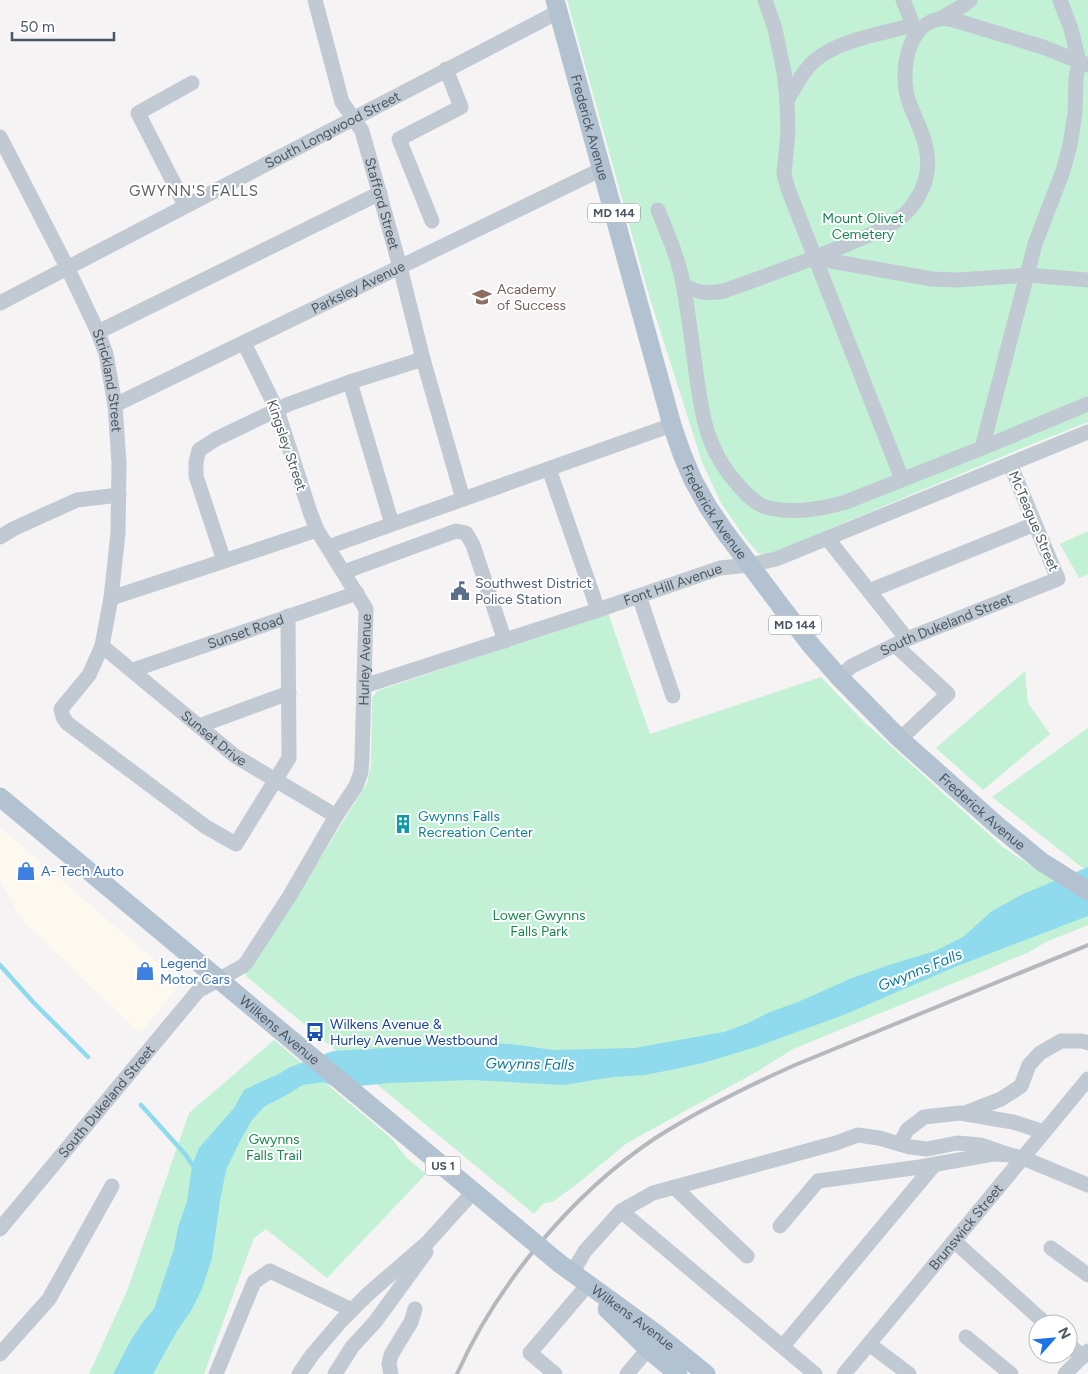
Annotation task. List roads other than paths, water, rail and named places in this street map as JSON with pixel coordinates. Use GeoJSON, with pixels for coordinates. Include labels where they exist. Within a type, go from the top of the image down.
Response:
{"type":"FeatureCollection","features":[{"type":"Feature","properties":{"kind":"main road","name":"Frederick Avenue"},"geometry":{"type":"LineString","coordinates":[[556,6],[672,425],[693,480],[708,508],[810,644],[839,677],[900,739],[999,827],[1042,862],[1088,890]]}},
{"type":"Feature","properties":{"kind":"main road","name":"Wilkens Avenue"},"geometry":{"type":"LineString","coordinates":[[0,797],[517,1228],[566,1268],[658,1335],[706,1374]]}},
{"type":"Feature","properties":{"kind":"main road","name":"Wilkens Avenue"},"geometry":{"type":"LineString","coordinates":[[566,1268],[648,1349],[678,1374]]}},
{"type":"Feature","properties":{"kind":"street","name":"Stafford Street"},"geometry":{"type":"LineString","coordinates":[[314,0],[342,102],[362,131],[463,499]]}},
{"type":"Feature","properties":{"kind":"street"},"geometry":{"type":"LineString","coordinates":[[765,0],[775,29],[784,72],[788,132],[784,174],[788,189],[902,479]]}},
{"type":"Feature","properties":{"kind":"street"},"geometry":{"type":"LineString","coordinates":[[684,286],[698,292],[710,294],[724,291],[814,258],[874,233],[904,214],[915,202],[922,189],[927,172],[928,159],[926,146],[908,99],[904,82],[906,62],[916,28],[903,0]]}},
{"type":"Feature","properties":{"kind":"street"},"geometry":{"type":"LineString","coordinates":[[787,100],[811,63],[826,53],[843,44],[916,28],[940,19],[970,0]]}},
{"type":"Feature","properties":{"kind":"street"},"geometry":{"type":"LineString","coordinates":[[982,448],[1034,244],[1063,171],[1070,145],[1075,113],[1076,78],[1083,63],[1060,0]]}},
{"type":"Feature","properties":{"kind":"street","name":"South Longwood Street"},"geometry":{"type":"LineString","coordinates":[[0,302],[446,69],[556,6]]}},
{"type":"Feature","properties":{"kind":"street"},"geometry":{"type":"LineString","coordinates":[[940,19],[954,20],[989,29],[1083,63]]}},
{"type":"Feature","properties":{"kind":"street"},"geometry":{"type":"LineString","coordinates":[[432,221],[399,139],[461,108],[446,69]]}},
{"type":"Feature","properties":{"kind":"street"},"geometry":{"type":"LineString","coordinates":[[185,206],[138,113],[192,83]]}},
{"type":"Feature","properties":{"kind":"street","name":"Strickland Street"},"geometry":{"type":"LineString","coordinates":[[0,137],[98,332],[106,354],[115,405],[119,495],[118,533],[111,598],[102,646],[89,675],[61,709],[63,717],[67,723],[206,827],[236,844],[276,780]]}},
{"type":"Feature","properties":{"kind":"street","name":"Parksley Avenue"},"geometry":{"type":"LineString","coordinates":[[115,405],[602,169]]}},
{"type":"Feature","properties":{"kind":"street"},"geometry":{"type":"LineString","coordinates":[[98,332],[380,193]]}},
{"type":"Feature","properties":{"kind":"street"},"geometry":{"type":"LineString","coordinates":[[658,210],[684,286],[701,408],[707,432],[726,472],[750,498],[763,506],[781,510],[802,510],[827,507],[846,502],[1088,404]]}},
{"type":"Feature","properties":{"kind":"street"},"geometry":{"type":"LineString","coordinates":[[814,258],[932,279],[958,280],[1027,274],[1088,280]]}},
{"type":"Feature","properties":{"kind":"street","name":"Kingsley Street"},"geometry":{"type":"LineString","coordinates":[[244,343],[277,410],[310,512],[317,530],[328,547]]}},
{"type":"Feature","properties":{"kind":"street"},"geometry":{"type":"LineString","coordinates":[[224,561],[196,476],[196,462],[199,450],[216,439],[289,404],[350,382],[424,359]]}},
{"type":"Feature","properties":{"kind":"street"},"geometry":{"type":"LineString","coordinates":[[350,382],[392,524]]}},
{"type":"Feature","properties":{"kind":"street"},"geometry":{"type":"LineString","coordinates":[[328,547],[672,425]]}},
{"type":"Feature","properties":{"kind":"street","name":"Font Hill Avenue"},"geometry":{"type":"LineString","coordinates":[[364,686],[505,641],[720,568],[749,565],[776,559],[1088,432]]}},
{"type":"Feature","properties":{"kind":"street","name":"McTeague Street"},"geometry":{"type":"LineString","coordinates":[[1010,464],[1058,578]]}},
{"type":"Feature","properties":{"kind":"street"},"geometry":{"type":"LineString","coordinates":[[549,469],[598,610]]}},
{"type":"Feature","properties":{"kind":"street"},"geometry":{"type":"LineString","coordinates":[[0,537],[13,529],[76,500],[119,495]]}},
{"type":"Feature","properties":{"kind":"street"},"geometry":{"type":"LineString","coordinates":[[869,591],[1035,524]]}},
{"type":"Feature","properties":{"kind":"street"},"geometry":{"type":"LineString","coordinates":[[111,598],[317,530]]}},
{"type":"Feature","properties":{"kind":"street"},"geometry":{"type":"LineString","coordinates":[[344,572],[456,531],[466,533],[472,545],[505,641]]}},
{"type":"Feature","properties":{"kind":"street"},"geometry":{"type":"LineString","coordinates":[[827,538],[869,591],[901,642],[948,694],[900,739]]}},
{"type":"Feature","properties":{"kind":"street","name":"Hurley Avenue"},"geometry":{"type":"LineString","coordinates":[[219,980],[246,963],[289,897],[336,816],[356,786],[361,772],[366,608],[328,547]]}},
{"type":"Feature","properties":{"kind":"street","name":"South Dukeland Street"},"geometry":{"type":"LineString","coordinates":[[839,677],[852,666],[901,642],[1058,578]]}},
{"type":"Feature","properties":{"kind":"street","name":"Sunset Road"},"geometry":{"type":"LineString","coordinates":[[132,670],[357,593]]}},
{"type":"Feature","properties":{"kind":"street"},"geometry":{"type":"LineString","coordinates":[[639,596],[672,696]]}},
{"type":"Feature","properties":{"kind":"street"},"geometry":{"type":"LineString","coordinates":[[276,780],[289,758],[288,616]]}},
{"type":"Feature","properties":{"kind":"street","name":"Sunset Drive"},"geometry":{"type":"LineString","coordinates":[[102,646],[234,756],[336,816]]}},
{"type":"Feature","properties":{"kind":"street"},"geometry":{"type":"LineString","coordinates":[[199,726],[289,693]]}},
{"type":"Feature","properties":{"kind":"street","name":"South Dukeland Street"},"geometry":{"type":"LineString","coordinates":[[0,1229],[198,991],[219,980]]}},
{"type":"Feature","properties":{"kind":"street"},"geometry":{"type":"LineString","coordinates":[[964,1114],[1001,1099],[1021,1086],[1029,1065],[1040,1053],[1061,1041],[1082,1041],[1088,1043]]}},
{"type":"Feature","properties":{"kind":"street","name":"Brunswick Street"},"geometry":{"type":"LineString","coordinates":[[844,1374],[954,1242],[1017,1157],[1044,1132],[1088,1079]]}},
{"type":"Feature","properties":{"kind":"street"},"geometry":{"type":"LineString","coordinates":[[900,1144],[907,1130],[924,1118],[960,1113],[1013,1122],[1044,1132]]}},
{"type":"Feature","properties":{"kind":"street"},"geometry":{"type":"LineString","coordinates":[[566,1268],[585,1251],[620,1211],[653,1194],[836,1143],[858,1135],[879,1138],[927,1150],[957,1144],[982,1145],[1088,1185]]}},
{"type":"Feature","properties":{"kind":"street"},"geometry":{"type":"LineString","coordinates":[[780,1226],[818,1181],[993,1154],[1017,1157]]}},
{"type":"Feature","properties":{"kind":"street"},"geometry":{"type":"LineString","coordinates":[[782,1346],[935,1164]]}},
{"type":"Feature","properties":{"kind":"street"},"geometry":{"type":"LineString","coordinates":[[0,1354],[48,1299],[112,1186]]}},
{"type":"Feature","properties":{"kind":"street"},"geometry":{"type":"LineString","coordinates":[[674,1187],[747,1256]]}},
{"type":"Feature","properties":{"kind":"street"},"geometry":{"type":"LineString","coordinates":[[299,1374],[312,1355],[352,1310],[427,1244],[473,1192]]}},
{"type":"Feature","properties":{"kind":"street"},"geometry":{"type":"LineString","coordinates":[[620,1211],[815,1374]]}},
{"type":"Feature","properties":{"kind":"street"},"geometry":{"type":"LineString","coordinates":[[954,1242],[1035,1314]]}},
{"type":"Feature","properties":{"kind":"street"},"geometry":{"type":"LineString","coordinates":[[341,1370],[352,1347],[375,1322],[426,1252],[427,1244]]}},
{"type":"Feature","properties":{"kind":"street"},"geometry":{"type":"LineString","coordinates":[[1051,1248],[1088,1275]]}},
{"type":"Feature","properties":{"kind":"street"},"geometry":{"type":"LineString","coordinates":[[216,1374],[254,1282],[270,1271],[352,1310]]}},
{"type":"Feature","properties":{"kind":"street"},"geometry":{"type":"LineString","coordinates":[[555,1374],[530,1353],[585,1288]]}},
{"type":"Feature","properties":{"kind":"street"},"geometry":{"type":"LineString","coordinates":[[391,1374],[389,1364],[391,1355],[411,1322],[415,1309]]}},
{"type":"Feature","properties":{"kind":"street"},"geometry":{"type":"LineString","coordinates":[[966,1337],[1011,1374]]}},
{"type":"Feature","properties":{"kind":"street"},"geometry":{"type":"LineString","coordinates":[[869,1344],[909,1374]]}},
{"type":"Feature","properties":{"kind":"street"},"geometry":{"type":"LineString","coordinates":[[627,1374],[648,1349]]}},
{"type":"Feature","properties":{"kind":"street"},"geometry":{"type":"LineString","coordinates":[[1065,1374],[1085,1354]]}},
{"type":"Feature","properties":{"kind":"water","name":"Gwynns Falls"},"geometry":{"type":"Polygon","coordinates":[[[1088,867],[1088,916],[955,967],[846,1014],[756,1047],[703,1063],[645,1075],[613,1077],[564,1085],[472,1080],[390,1083],[338,1088],[323,1082],[303,1085],[265,1106],[252,1120],[240,1141],[226,1170],[212,1258],[202,1289],[153,1374],[113,1374],[131,1340],[154,1309],[174,1249],[178,1227],[187,1202],[192,1165],[199,1148],[234,1108],[244,1090],[288,1068],[333,1051],[487,1042],[553,1050],[634,1048],[724,1032],[852,978],[935,951],[963,937],[992,911],[1023,894],[1088,867]]]}},
{"type":"Feature","properties":{"kind":"waterway"},"geometry":{"type":"LineString","coordinates":[[0,965],[33,1002],[88,1057]]}},
{"type":"Feature","properties":{"kind":"waterway"},"geometry":{"type":"LineString","coordinates":[[141,1105],[185,1154],[195,1169]]}},
{"type":"Feature","properties":{"kind":"railway"},"geometry":{"type":"LineString","coordinates":[[457,1374],[493,1307],[540,1243],[594,1186],[654,1139],[723,1099],[795,1065],[1088,945]]}},
{"type":"Feature","properties":{"kind":"place","name":"Academy of Success"},"geometry":{"type":"Point","coordinates":[482,297]}},
{"type":"Feature","properties":{"kind":"place","name":"Southwest District Police Station"},"geometry":{"type":"Point","coordinates":[460,591]}},
{"type":"Feature","properties":{"kind":"place","name":"Gwynns Falls Recreation Center"},"geometry":{"type":"Point","coordinates":[403,824]}},
{"type":"Feature","properties":{"kind":"place","name":"A- Tech Auto"},"geometry":{"type":"Point","coordinates":[26,871]}},
{"type":"Feature","properties":{"kind":"place","name":"Legend Motor Cars"},"geometry":{"type":"Point","coordinates":[145,971]}},
{"type":"Feature","properties":{"kind":"place","name":"Wilkens Avenue & Hurley Avenue Westbound"},"geometry":{"type":"Point","coordinates":[315,1032]}},
{"type":"Feature","properties":{"kind":"district","name":"GWYNN'S FALLS"},"geometry":{"type":"Point","coordinates":[194,191]}},
{"type":"Feature","properties":{"kind":"park label","name":"Mount Olivet Cemetery"},"geometry":{"type":"Point","coordinates":[863,226]}},
{"type":"Feature","properties":{"kind":"park label","name":"Lower Gwynns Falls Park"},"geometry":{"type":"Point","coordinates":[539,924]}},
{"type":"Feature","properties":{"kind":"park label","name":"Gwynns Falls Trail"},"geometry":{"type":"Point","coordinates":[274,1148]}}]}
